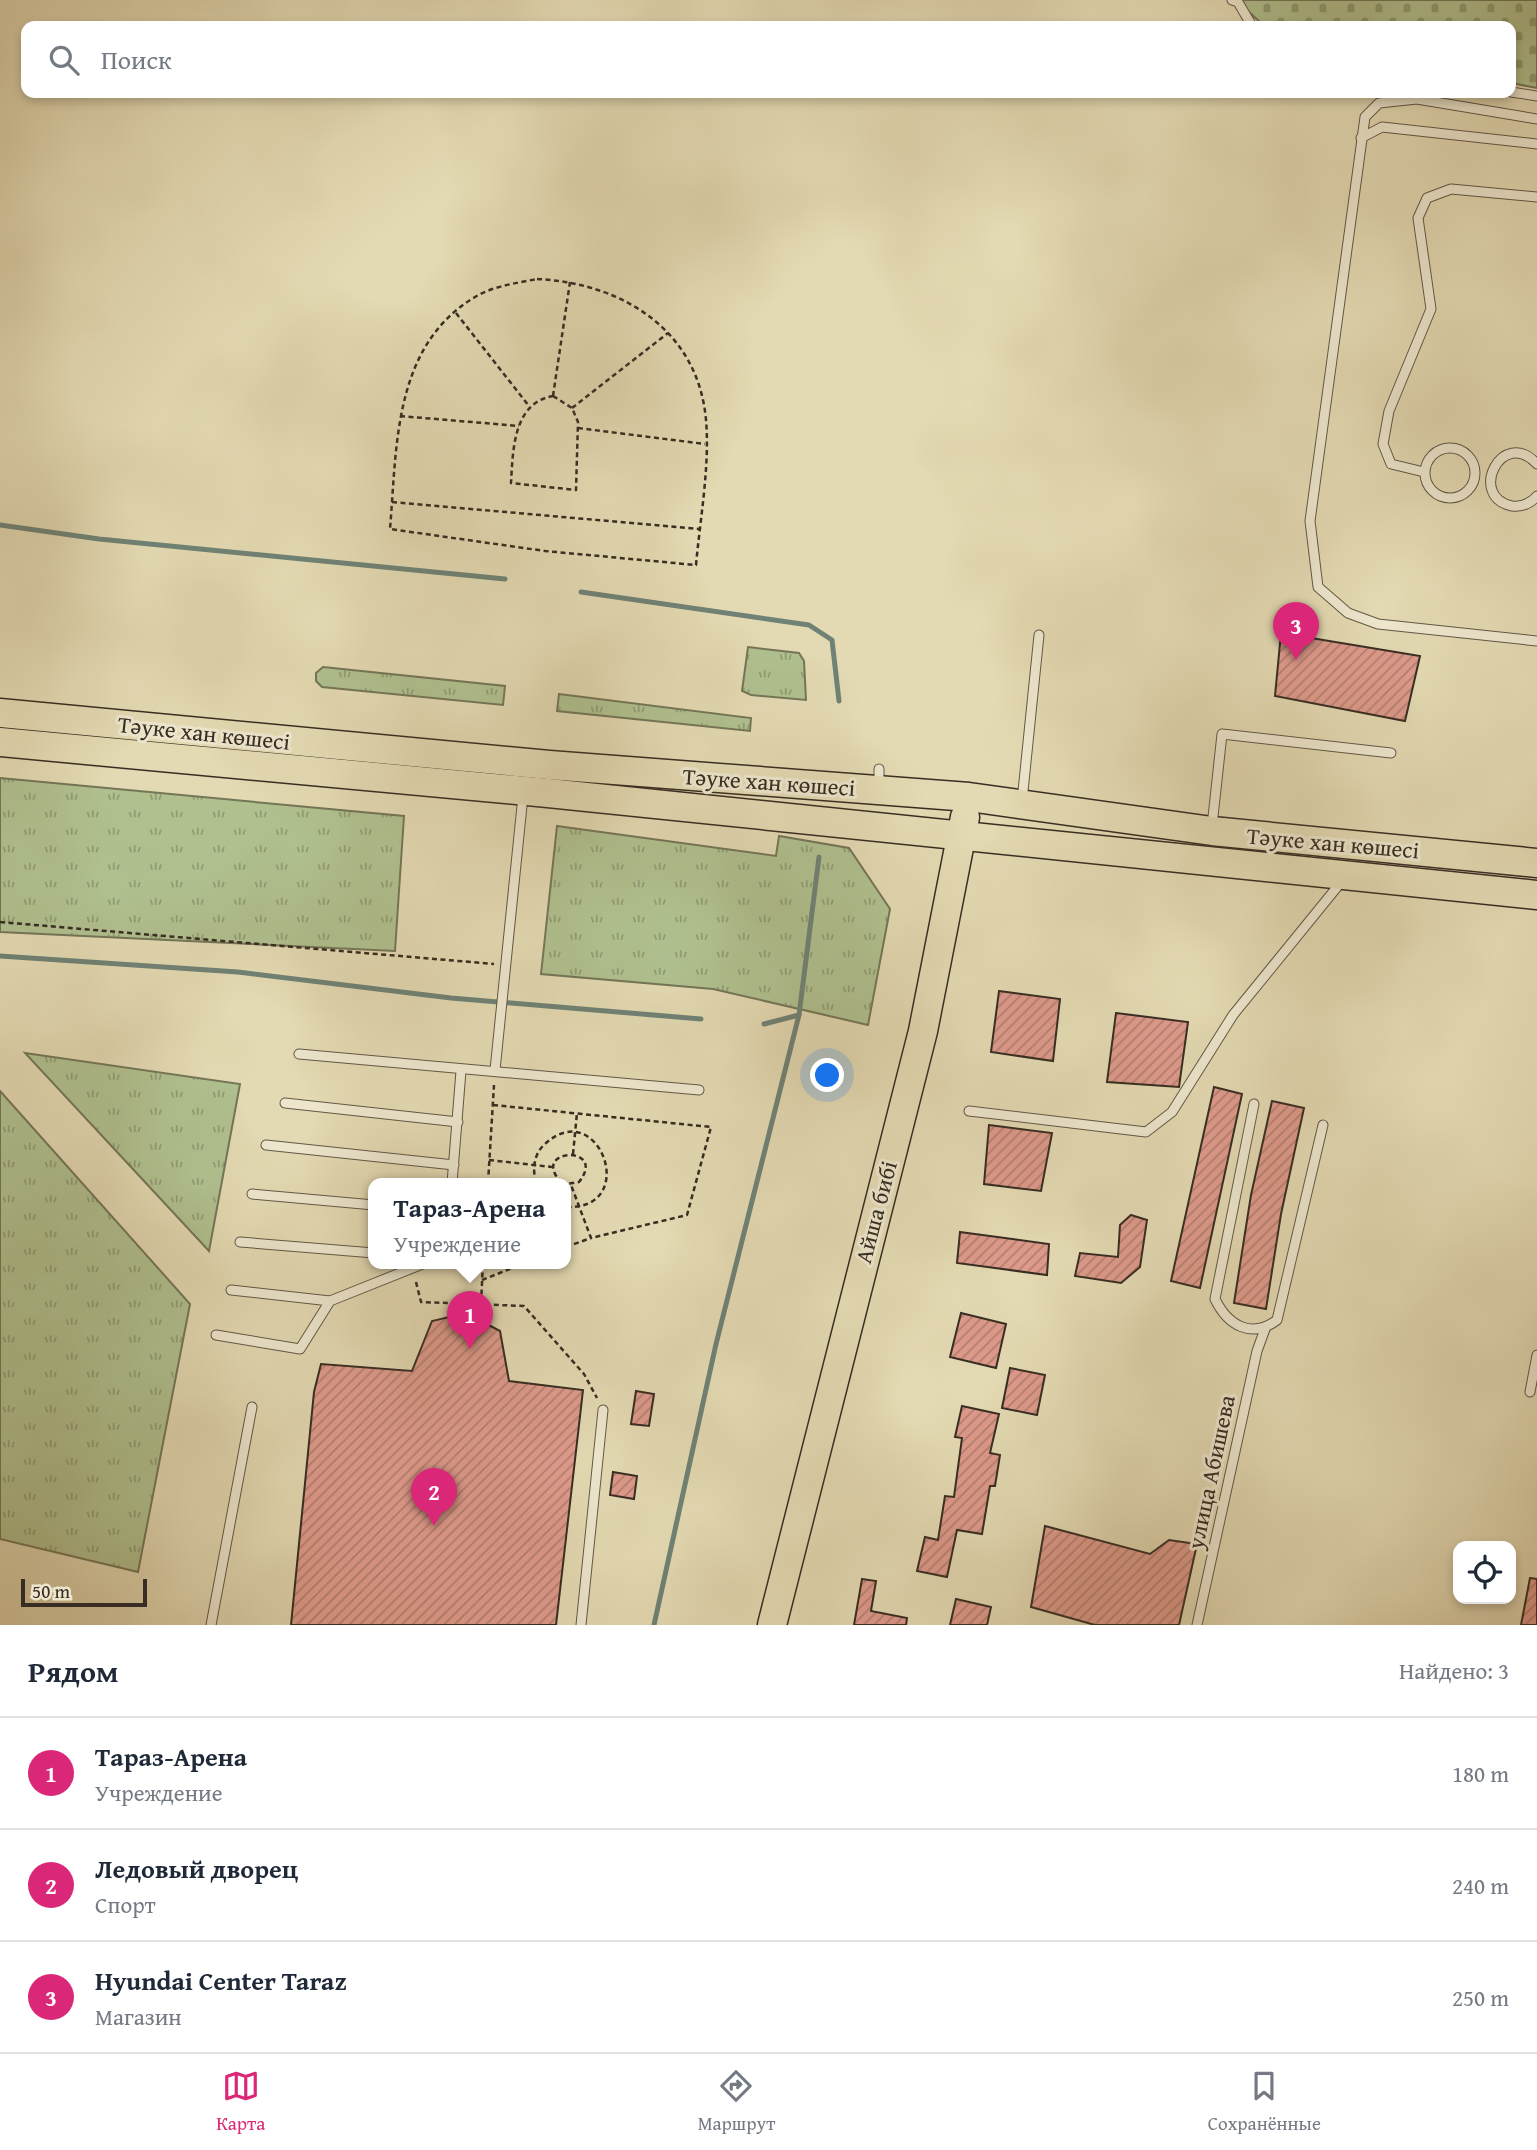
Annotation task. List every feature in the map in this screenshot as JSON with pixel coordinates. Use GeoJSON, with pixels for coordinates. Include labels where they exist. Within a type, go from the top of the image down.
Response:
{"type":"FeatureCollection","features":[{"type":"Feature","properties":{"kind":"main road","name":"Тәуке хан көшесі"},"geometry":{"type":"LineString","coordinates":[[0,713],[961,835],[1537,895]]}},
{"type":"Feature","properties":{"kind":"main road","name":"Тәуке хан көшесі"},"geometry":{"type":"LineString","coordinates":[[0,742],[525,778],[879,780],[1021,807],[1212,831],[1537,863]]}},
{"type":"Feature","properties":{"kind":"main road","name":"Айша бибі"},"geometry":{"type":"LineString","coordinates":[[772,1625],[923,1031],[969,797]]}},
{"type":"Feature","properties":{"kind":"lane"},"geometry":{"type":"LineString","coordinates":[[1231,0],[1238,2],[1249,21]]}},
{"type":"Feature","properties":{"kind":"lane"},"geometry":{"type":"LineString","coordinates":[[1516,93],[1537,96]]}},
{"type":"Feature","properties":{"kind":"lane"},"geometry":{"type":"LineString","coordinates":[[1537,120],[1417,99],[1379,103],[1364,117],[1310,521],[1318,587],[1348,613],[1378,624],[1537,641]]}},
{"type":"Feature","properties":{"kind":"lane"},"geometry":{"type":"LineString","coordinates":[[1361,138],[1382,127],[1537,144]]}},
{"type":"Feature","properties":{"kind":"lane"},"geometry":{"type":"LineString","coordinates":[[1424,472],[1391,464],[1383,444],[1389,411],[1431,309],[1418,218],[1427,198],[1451,189],[1537,197]]}},
{"type":"Feature","properties":{"kind":"lane"},"geometry":{"type":"LineString","coordinates":[[1444,448],[1453,448],[1468,455],[1475,474],[1466,492],[1451,499],[1443,498],[1429,488],[1424,472],[1430,456],[1444,448]]}},
{"type":"Feature","properties":{"kind":"lane"},"geometry":{"type":"LineString","coordinates":[[1537,464],[1527,456],[1511,454],[1496,463],[1491,474],[1491,488],[1495,495],[1510,505],[1527,504],[1537,496]]}},
{"type":"Feature","properties":{"kind":"lane"},"geometry":{"type":"LineString","coordinates":[[1475,474],[1491,474]]}},
{"type":"Feature","properties":{"kind":"lane"},"geometry":{"type":"LineString","coordinates":[[1021,807],[1039,635]]}},
{"type":"Feature","properties":{"kind":"lane"},"geometry":{"type":"LineString","coordinates":[[1212,831],[1222,734],[1391,753]]}},
{"type":"Feature","properties":{"kind":"lane"},"geometry":{"type":"LineString","coordinates":[[495,1070],[502,981],[525,778]]}},
{"type":"Feature","properties":{"kind":"lane"},"geometry":{"type":"LineString","coordinates":[[969,1111],[1146,1132],[1172,1112],[1233,1015],[1347,874]]}},
{"type":"Feature","properties":{"kind":"lane"},"geometry":{"type":"LineString","coordinates":[[299,1054],[461,1071],[495,1070],[699,1090]]}},
{"type":"Feature","properties":{"kind":"lane"},"geometry":{"type":"LineString","coordinates":[[453,1178],[461,1071]]}},
{"type":"Feature","properties":{"kind":"lane"},"geometry":{"type":"LineString","coordinates":[[285,1103],[458,1122]]}},
{"type":"Feature","properties":{"kind":"lane"},"geometry":{"type":"LineString","coordinates":[[1254,1104],[1215,1299],[1231,1321],[1248,1331],[1265,1329]]}},
{"type":"Feature","properties":{"kind":"lane","name":"улица Абишева"},"geometry":{"type":"LineString","coordinates":[[1197,1625],[1256,1351],[1265,1329],[1277,1320],[1323,1125]]}},
{"type":"Feature","properties":{"kind":"lane"},"geometry":{"type":"LineString","coordinates":[[266,1145],[454,1165]]}},
{"type":"Feature","properties":{"kind":"lane"},"geometry":{"type":"LineString","coordinates":[[252,1194],[368,1204]]}},
{"type":"Feature","properties":{"kind":"lane"},"geometry":{"type":"LineString","coordinates":[[240,1242],[368,1253]]}},
{"type":"Feature","properties":{"kind":"lane"},"geometry":{"type":"LineString","coordinates":[[230,1290],[330,1301],[410,1269]]}},
{"type":"Feature","properties":{"kind":"lane"},"geometry":{"type":"LineString","coordinates":[[216,1335],[300,1349],[330,1301]]}},
{"type":"Feature","properties":{"kind":"lane"},"geometry":{"type":"LineString","coordinates":[[1530,1392],[1537,1356]]}},
{"type":"Feature","properties":{"kind":"lane"},"geometry":{"type":"LineString","coordinates":[[211,1625],[252,1407]]}},
{"type":"Feature","properties":{"kind":"lane"},"geometry":{"type":"LineString","coordinates":[[581,1625],[603,1410]]}},
{"type":"Feature","properties":{"kind":"path"},"geometry":{"type":"LineString","coordinates":[[537,279],[570,282],[624,298],[678,342],[697,382],[706,419],[696,565],[545,551],[390,529],[400,416],[416,362],[434,333],[475,297],[537,279]]}},
{"type":"Feature","properties":{"kind":"path"},"geometry":{"type":"LineString","coordinates":[[553,396],[570,282]]}},
{"type":"Feature","properties":{"kind":"path"},"geometry":{"type":"LineString","coordinates":[[456,313],[529,406]]}},
{"type":"Feature","properties":{"kind":"path"},"geometry":{"type":"LineString","coordinates":[[572,408],[668,333]]}},
{"type":"Feature","properties":{"kind":"path"},"geometry":{"type":"LineString","coordinates":[[553,396],[572,408],[578,428],[576,490],[511,483],[519,426],[529,406],[542,398],[553,396]]}},
{"type":"Feature","properties":{"kind":"path"},"geometry":{"type":"LineString","coordinates":[[400,416],[519,426]]}},
{"type":"Feature","properties":{"kind":"path"},"geometry":{"type":"LineString","coordinates":[[578,428],[705,444]]}},
{"type":"Feature","properties":{"kind":"path"},"geometry":{"type":"LineString","coordinates":[[392,502],[699,529]]}},
{"type":"Feature","properties":{"kind":"path"},"geometry":{"type":"LineString","coordinates":[[0,922],[504,965]]}},
{"type":"Feature","properties":{"kind":"path"},"geometry":{"type":"LineString","coordinates":[[488,1178],[495,1070]]}},
{"type":"Feature","properties":{"kind":"path"},"geometry":{"type":"LineString","coordinates":[[493,1105],[711,1127],[687,1215],[571,1245]]}},
{"type":"Feature","properties":{"kind":"path"},"geometry":{"type":"LineString","coordinates":[[573,1154],[577,1113]]}},
{"type":"Feature","properties":{"kind":"path"},"geometry":{"type":"LineString","coordinates":[[535,1178],[534,1165],[543,1144],[556,1135],[576,1133],[587,1136],[599,1146],[607,1160],[608,1175],[603,1190],[592,1201],[571,1206]]}},
{"type":"Feature","properties":{"kind":"path"},"geometry":{"type":"LineString","coordinates":[[558,1178],[554,1167],[557,1159],[564,1154],[573,1154],[581,1158],[584,1175],[579,1182],[571,1183]]}},
{"type":"Feature","properties":{"kind":"path"},"geometry":{"type":"LineString","coordinates":[[489,1160],[554,1167]]}},
{"type":"Feature","properties":{"kind":"path"},"geometry":{"type":"LineString","coordinates":[[571,1191],[581,1205],[591,1238]]}},
{"type":"Feature","properties":{"kind":"path"},"geometry":{"type":"LineString","coordinates":[[413,1269],[421,1302],[524,1306],[584,1374],[603,1410]]}},
{"type":"Feature","properties":{"kind":"path"},"geometry":{"type":"LineString","coordinates":[[481,1303],[483,1269]]}},
{"type":"Feature","properties":{"kind":"path"},"geometry":{"type":"LineString","coordinates":[[482,1280],[510,1269]]}},
{"type":"Feature","properties":{"kind":"green space"},"geometry":{"type":"Polygon","coordinates":[[[1236,0],[1537,0],[1537,88],[1516,84],[1516,21],[1259,21],[1236,0]]]}},
{"type":"Feature","properties":{"kind":"green space"},"geometry":{"type":"Polygon","coordinates":[[[748,647],[799,653],[804,661],[806,700],[751,695],[742,691],[748,647]]]}},
{"type":"Feature","properties":{"kind":"green space"},"geometry":{"type":"Polygon","coordinates":[[[323,667],[505,686],[503,705],[322,687],[316,681],[316,673],[323,667]]]}},
{"type":"Feature","properties":{"kind":"green space"},"geometry":{"type":"Polygon","coordinates":[[[559,694],[751,718],[750,731],[557,711],[559,694]]]}},
{"type":"Feature","properties":{"kind":"green space"},"geometry":{"type":"Polygon","coordinates":[[[0,778],[404,816],[395,951],[0,932],[0,778]]]}},
{"type":"Feature","properties":{"kind":"green space"},"geometry":{"type":"Polygon","coordinates":[[[557,826],[776,856],[779,836],[849,848],[890,909],[868,1025],[713,989],[541,974],[557,826]]]}},
{"type":"Feature","properties":{"kind":"green space"},"geometry":{"type":"Polygon","coordinates":[[[25,1053],[240,1084],[209,1251],[25,1053]]]}},
{"type":"Feature","properties":{"kind":"green space"},"geometry":{"type":"Polygon","coordinates":[[[0,1091],[190,1304],[138,1572],[0,1539],[0,1091]]]}},
{"type":"Feature","properties":{"kind":"building"},"geometry":{"type":"Polygon","coordinates":[[[1281,633],[1420,656],[1405,721],[1275,696],[1281,633]]]}},
{"type":"Feature","properties":{"kind":"building"},"geometry":{"type":"Polygon","coordinates":[[[999,991],[1060,999],[1053,1061],[991,1052],[999,991]]]}},
{"type":"Feature","properties":{"kind":"building"},"geometry":{"type":"Polygon","coordinates":[[[1116,1013],[1188,1022],[1179,1087],[1107,1082],[1116,1013]]]}},
{"type":"Feature","properties":{"kind":"building"},"geometry":{"type":"Polygon","coordinates":[[[1214,1087],[1242,1094],[1200,1288],[1171,1281],[1214,1087]]]}},
{"type":"Feature","properties":{"kind":"building"},"geometry":{"type":"Polygon","coordinates":[[[1272,1101],[1304,1108],[1281,1214],[1266,1309],[1234,1303],[1251,1195],[1272,1101]]]}},
{"type":"Feature","properties":{"kind":"building"},"geometry":{"type":"Polygon","coordinates":[[[989,1125],[1052,1133],[1041,1191],[984,1184],[989,1125]]]}},
{"type":"Feature","properties":{"kind":"building"},"geometry":{"type":"Polygon","coordinates":[[[1131,1215],[1147,1220],[1140,1267],[1121,1283],[1075,1276],[1080,1253],[1118,1257],[1120,1225],[1131,1215]]]}},
{"type":"Feature","properties":{"kind":"building"},"geometry":{"type":"Polygon","coordinates":[[[960,1232],[1049,1244],[1047,1275],[957,1263],[960,1232]]]}},
{"type":"Feature","properties":{"kind":"building"},"geometry":{"type":"Polygon","coordinates":[[[466,1313],[500,1331],[509,1381],[583,1390],[556,1625],[291,1625],[314,1392],[321,1364],[412,1371],[432,1321],[466,1313]]]}},
{"type":"Feature","properties":{"kind":"building"},"geometry":{"type":"Polygon","coordinates":[[[961,1313],[1006,1324],[996,1368],[950,1357],[961,1313]]]}},
{"type":"Feature","properties":{"kind":"building"},"geometry":{"type":"Polygon","coordinates":[[[1010,1368],[1045,1375],[1037,1415],[1002,1408],[1010,1368]]]}},
{"type":"Feature","properties":{"kind":"building"},"geometry":{"type":"Polygon","coordinates":[[[636,1391],[654,1394],[649,1426],[631,1424],[636,1391]]]}},
{"type":"Feature","properties":{"kind":"building"},"geometry":{"type":"Polygon","coordinates":[[[962,1406],[999,1414],[990,1453],[1000,1455],[995,1486],[990,1486],[982,1534],[957,1530],[947,1577],[917,1571],[925,1537],[938,1540],[945,1496],[954,1497],[962,1438],[955,1437],[962,1406]]]}},
{"type":"Feature","properties":{"kind":"building"},"geometry":{"type":"Polygon","coordinates":[[[613,1472],[637,1476],[634,1499],[610,1495],[613,1472]]]}},
{"type":"Feature","properties":{"kind":"building"},"geometry":{"type":"Polygon","coordinates":[[[1045,1526],[1150,1554],[1169,1540],[1197,1544],[1179,1625],[1095,1625],[1031,1607],[1045,1526]]]}},
{"type":"Feature","properties":{"kind":"building"},"geometry":{"type":"Polygon","coordinates":[[[1530,1578],[1537,1579],[1537,1625],[1521,1625],[1530,1578]]]}},
{"type":"Feature","properties":{"kind":"building"},"geometry":{"type":"Polygon","coordinates":[[[862,1579],[876,1581],[871,1611],[907,1618],[906,1625],[854,1625],[862,1579]]]}},
{"type":"Feature","properties":{"kind":"building"},"geometry":{"type":"Polygon","coordinates":[[[956,1599],[991,1607],[987,1625],[950,1625],[956,1599]]]}},
{"type":"Feature","properties":{"kind":"waterway"},"geometry":{"type":"LineString","coordinates":[[0,525],[99,539],[505,579]]}},
{"type":"Feature","properties":{"kind":"waterway"},"geometry":{"type":"LineString","coordinates":[[581,592],[809,625],[832,640],[839,701]]}},
{"type":"Feature","properties":{"kind":"waterway"},"geometry":{"type":"LineString","coordinates":[[764,1024],[799,1015],[819,857]]}},
{"type":"Feature","properties":{"kind":"waterway"},"geometry":{"type":"LineString","coordinates":[[0,956],[238,972],[451,998],[701,1019]]}},
{"type":"Feature","properties":{"kind":"waterway"},"geometry":{"type":"LineString","coordinates":[[654,1625],[716,1344],[799,1015]]}},
{"type":"Feature","properties":{"kind":"place","name":"Hyundai Center Taraz"},"geometry":{"type":"Point","coordinates":[1296,660]}},
{"type":"Feature","properties":{"kind":"place","name":"Тараз-Арена"},"geometry":{"type":"Point","coordinates":[470,1349]}},
{"type":"Feature","properties":{"kind":"place","name":"Ледовый дворец"},"geometry":{"type":"Point","coordinates":[434,1526]}}]}
